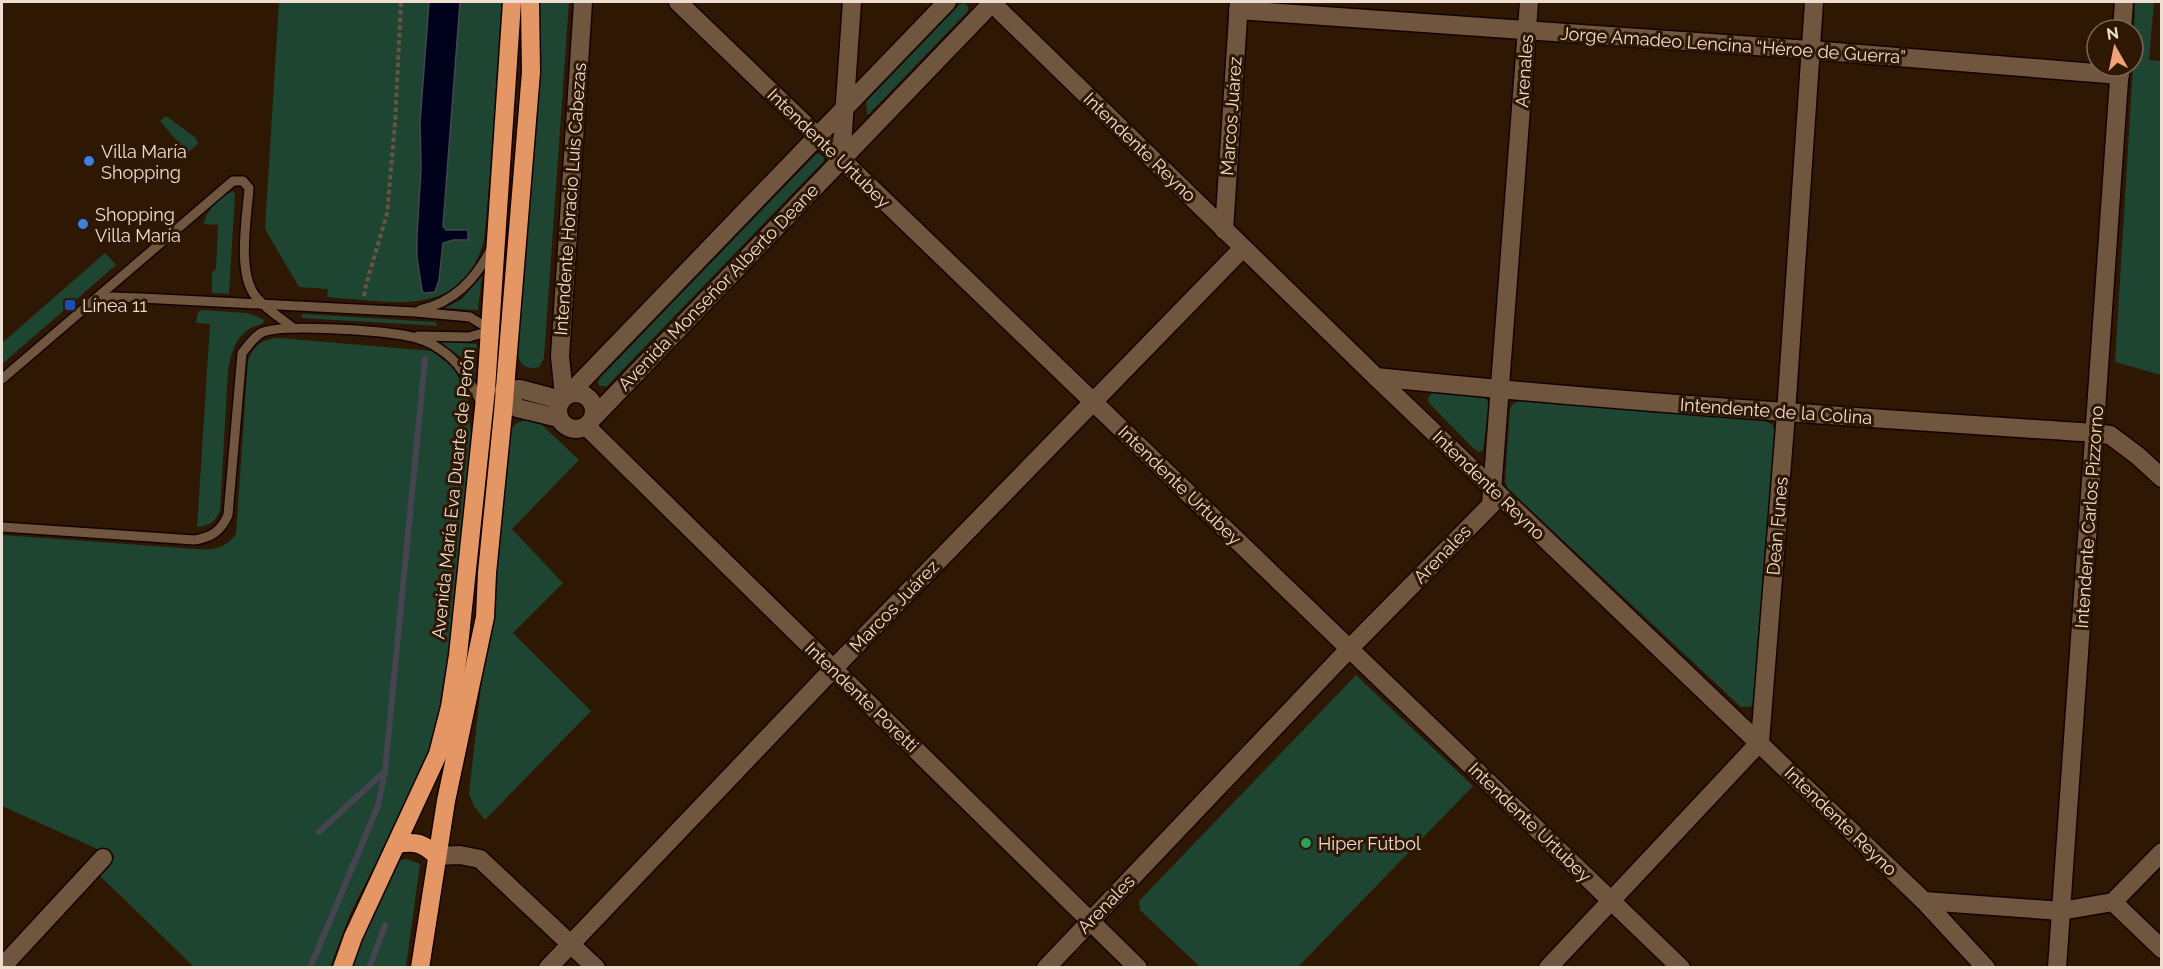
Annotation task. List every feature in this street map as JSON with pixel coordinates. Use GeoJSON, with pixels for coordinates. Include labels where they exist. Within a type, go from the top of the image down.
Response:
{"type":"FeatureCollection","features":[{"type":"Feature","properties":{"kind":"highway","name":"Avenida María Eva Duarte de Perón"},"geometry":{"type":"LineString","coordinates":[[420,968],[446,801],[483,633],[495,390],[491,330],[512,2]]}},
{"type":"Feature","properties":{"kind":"highway","name":"Avenida María Eva Duarte de Perón"},"geometry":{"type":"LineString","coordinates":[[342,968],[353,937],[438,754],[450,707],[484,409],[495,390],[510,332],[524,136],[531,72],[530,2]]}},
{"type":"Feature","properties":{"kind":"highway"},"geometry":{"type":"LineString","coordinates":[[397,844],[411,842],[425,845],[437,856]]}},
{"type":"Feature","properties":{"kind":"street","name":"Intendente Horacio Luis Cabezas"},"geometry":{"type":"LineString","coordinates":[[563,402],[560,356],[583,2]]}},
{"type":"Feature","properties":{"kind":"street","name":"Intendente Urtubey"},"geometry":{"type":"LineString","coordinates":[[678,2],[1681,968]]}},
{"type":"Feature","properties":{"kind":"street"},"geometry":{"type":"LineString","coordinates":[[841,159],[852,2]]}},
{"type":"Feature","properties":{"kind":"street","name":"Avenida Monseñor Alberto Deane"},"geometry":{"type":"LineString","coordinates":[[563,402],[947,2]]}},
{"type":"Feature","properties":{"kind":"street","name":"Avenida Monseñor Alberto Deane"},"geometry":{"type":"LineString","coordinates":[[590,422],[993,2]]}},
{"type":"Feature","properties":{"kind":"street","name":"Intendente Reyno"},"geometry":{"type":"LineString","coordinates":[[993,2],[1376,377],[1924,901],[1986,968]]}},
{"type":"Feature","properties":{"kind":"street","name":"Arenales"},"geometry":{"type":"LineString","coordinates":[[1046,968],[1350,648],[1491,504],[1529,2]]}},
{"type":"Feature","properties":{"kind":"street","name":"Deán Funes"},"geometry":{"type":"LineString","coordinates":[[1760,742],[1815,2]]}},
{"type":"Feature","properties":{"kind":"street"},"geometry":{"type":"LineString","coordinates":[[2123,18],[2124,2]]}},
{"type":"Feature","properties":{"kind":"street","name":"Jorge Amadeo Lencina “Héroe de Guerra”"},"geometry":{"type":"LineString","coordinates":[[1238,6],[1811,50],[2085,68]]}},
{"type":"Feature","properties":{"kind":"street","name":"Marcos Juárez"},"geometry":{"type":"LineString","coordinates":[[1224,230],[1238,6]]}},
{"type":"Feature","properties":{"kind":"street","name":"Intendente Carlos Pizzorno"},"geometry":{"type":"LineString","coordinates":[[2057,968],[2119,78]]}},
{"type":"Feature","properties":{"kind":"street","name":"Marcos Juárez"},"geometry":{"type":"LineString","coordinates":[[548,968],[833,669],[1243,248]]}},
{"type":"Feature","properties":{"kind":"street","name":"Intendente de la Colina"},"geometry":{"type":"LineString","coordinates":[[1376,377],[1500,390],[1786,413],[2095,433],[2110,435],[2162,478]]}},
{"type":"Feature","properties":{"kind":"street"},"geometry":{"type":"LineString","coordinates":[[495,390],[520,389],[563,402]]}},
{"type":"Feature","properties":{"kind":"street"},"geometry":{"type":"LineString","coordinates":[[576,392],[587,395],[594,405],[590,422],[580,429],[567,427],[563,402],[576,392]]}},
{"type":"Feature","properties":{"kind":"street","name":"Intendente Poretti"},"geometry":{"type":"LineString","coordinates":[[590,422],[833,669],[1138,968]]}},
{"type":"Feature","properties":{"kind":"street"},"geometry":{"type":"LineString","coordinates":[[1548,968],[1760,742]]}},
{"type":"Feature","properties":{"kind":"street"},"geometry":{"type":"LineString","coordinates":[[1924,901],[2061,911],[2113,902],[2162,852]]}},
{"type":"Feature","properties":{"kind":"street"},"geometry":{"type":"LineString","coordinates":[[437,856],[460,855],[480,859],[596,968]]}},
{"type":"Feature","properties":{"kind":"street"},"geometry":{"type":"LineString","coordinates":[[9,960],[103,858]]}},
{"type":"Feature","properties":{"kind":"street"},"geometry":{"type":"LineString","coordinates":[[2113,902],[2162,949]]}},
{"type":"Feature","properties":{"kind":"lane"},"geometry":{"type":"LineString","coordinates":[[2,379],[233,181],[238,180],[243,181],[249,188],[245,267],[247,279],[252,291],[264,305],[293,328]]}},
{"type":"Feature","properties":{"kind":"lane"},"geometry":{"type":"LineString","coordinates":[[415,312],[442,303],[466,286],[482,265],[496,236]]}},
{"type":"Feature","properties":{"kind":"lane"},"geometry":{"type":"LineString","coordinates":[[94,301],[113,297],[415,312],[470,317],[491,330]]}},
{"type":"Feature","properties":{"kind":"lane"},"geometry":{"type":"LineString","coordinates":[[2,526],[195,540],[215,534],[228,515],[242,353],[253,339],[262,333],[274,329],[293,328],[469,337],[491,330],[510,332]]}},
{"type":"Feature","properties":{"kind":"lane"},"geometry":{"type":"LineString","coordinates":[[403,335],[428,343],[451,357],[468,380],[484,409]]}},
{"type":"Feature","properties":{"kind":"path"},"geometry":{"type":"LineString","coordinates":[[364,300],[366,285],[387,214],[395,124],[401,2]]}},
{"type":"Feature","properties":{"kind":"green space"},"geometry":{"type":"Polygon","coordinates":[[[279,2],[506,2],[484,240],[474,266],[459,284],[442,295],[399,302],[375,301],[327,297],[328,289],[299,287],[265,229],[279,2]]]}},
{"type":"Feature","properties":{"kind":"green space"},"geometry":{"type":"Polygon","coordinates":[[[539,2],[569,2],[544,358],[539,367],[528,368],[522,364],[518,356],[518,345],[539,2]]]}},
{"type":"Feature","properties":{"kind":"green space"},"geometry":{"type":"Polygon","coordinates":[[[2135,2],[2154,2],[2149,60],[2161,61],[2161,375],[2115,362],[2132,78],[2145,78],[2145,18],[2134,18],[2135,2]]]}},
{"type":"Feature","properties":{"kind":"green space"},"geometry":{"type":"Polygon","coordinates":[[[965,3],[968,11],[867,114],[866,102],[960,4],[965,3]]]}},
{"type":"Feature","properties":{"kind":"green space"},"geometry":{"type":"Polygon","coordinates":[[[166,116],[196,138],[198,144],[187,153],[160,121],[166,116]]]}},
{"type":"Feature","properties":{"kind":"green space"},"geometry":{"type":"Polygon","coordinates":[[[822,153],[824,161],[607,386],[599,386],[600,378],[816,154],[822,153]]]}},
{"type":"Feature","properties":{"kind":"green space"},"geometry":{"type":"Polygon","coordinates":[[[233,191],[235,195],[229,294],[212,293],[212,272],[216,269],[218,225],[204,224],[205,219],[214,205],[233,191]]]}},
{"type":"Feature","properties":{"kind":"green space"},"geometry":{"type":"Polygon","coordinates":[[[105,253],[116,265],[2,364],[2,343],[105,253]]]}},
{"type":"Feature","properties":{"kind":"green space"},"geometry":{"type":"Polygon","coordinates":[[[482,276],[478,310],[445,308],[462,299],[482,276]]]}},
{"type":"Feature","properties":{"kind":"green space"},"geometry":{"type":"Polygon","coordinates":[[[202,310],[247,313],[264,321],[241,336],[231,355],[228,371],[220,510],[212,523],[197,527],[210,324],[196,323],[198,312],[202,310]]]}},
{"type":"Feature","properties":{"kind":"green space"},"geometry":{"type":"Polygon","coordinates":[[[301,315],[435,322],[438,326],[302,318],[301,315]]]}},
{"type":"Feature","properties":{"kind":"green space"},"geometry":{"type":"Polygon","coordinates":[[[280,338],[432,351],[451,366],[468,398],[472,448],[444,697],[431,748],[351,912],[330,967],[194,967],[99,875],[115,857],[2,806],[2,535],[202,549],[218,548],[228,543],[236,534],[248,360],[260,343],[280,338]]]}},
{"type":"Feature","properties":{"kind":"green space"},"geometry":{"type":"Polygon","coordinates":[[[437,341],[477,344],[475,382],[462,358],[437,341]]]}},
{"type":"Feature","properties":{"kind":"green space"},"geometry":{"type":"Polygon","coordinates":[[[1432,392],[1486,398],[1489,404],[1483,450],[1479,452],[1474,449],[1429,403],[1428,398],[1432,392]]]}},
{"type":"Feature","properties":{"kind":"green space"},"geometry":{"type":"Polygon","coordinates":[[[1519,401],[1763,420],[1773,425],[1775,433],[1754,704],[1750,707],[1741,707],[1508,489],[1505,482],[1510,409],[1519,401]]]}},
{"type":"Feature","properties":{"kind":"green space"},"geometry":{"type":"Polygon","coordinates":[[[527,420],[539,422],[579,460],[512,529],[563,583],[513,633],[591,711],[485,820],[474,806],[469,794],[509,434],[516,424],[527,420]]]}},
{"type":"Feature","properties":{"kind":"green space","name":"Hiper Fútbol"},"geometry":{"type":"Polygon","coordinates":[[[1356,675],[1473,786],[1298,967],[1200,967],[1140,910],[1139,901],[1356,675]]]}},
{"type":"Feature","properties":{"kind":"green space"},"geometry":{"type":"Polygon","coordinates":[[[407,859],[420,864],[406,967],[352,968],[363,936],[397,865],[401,860],[407,859]]]}},
{"type":"Feature","properties":{"kind":"water"},"geometry":{"type":"Polygon","coordinates":[[[429,2],[460,2],[443,226],[446,230],[468,230],[468,240],[443,243],[439,280],[435,292],[425,293],[422,291],[417,257],[417,234],[421,169],[420,122],[429,2]]]}},
{"type":"Feature","properties":{"kind":"waterway"},"geometry":{"type":"LineString","coordinates":[[310,968],[378,806],[385,771],[425,359]]}},
{"type":"Feature","properties":{"kind":"waterway"},"geometry":{"type":"LineString","coordinates":[[319,832],[385,771]]}},
{"type":"Feature","properties":{"kind":"waterway"},"geometry":{"type":"LineString","coordinates":[[369,968],[385,925]]}},
{"type":"Feature","properties":{"kind":"place","name":"Villa María Shopping"},"geometry":{"type":"Point","coordinates":[89,161]}},
{"type":"Feature","properties":{"kind":"place","name":"Shopping Villa María"},"geometry":{"type":"Point","coordinates":[83,224]}},
{"type":"Feature","properties":{"kind":"place","name":"Línea 11"},"geometry":{"type":"Point","coordinates":[70,305]}},
{"type":"Feature","properties":{"kind":"place","name":"Hiper Fútbol"},"geometry":{"type":"Point","coordinates":[1306,843]}}]}
